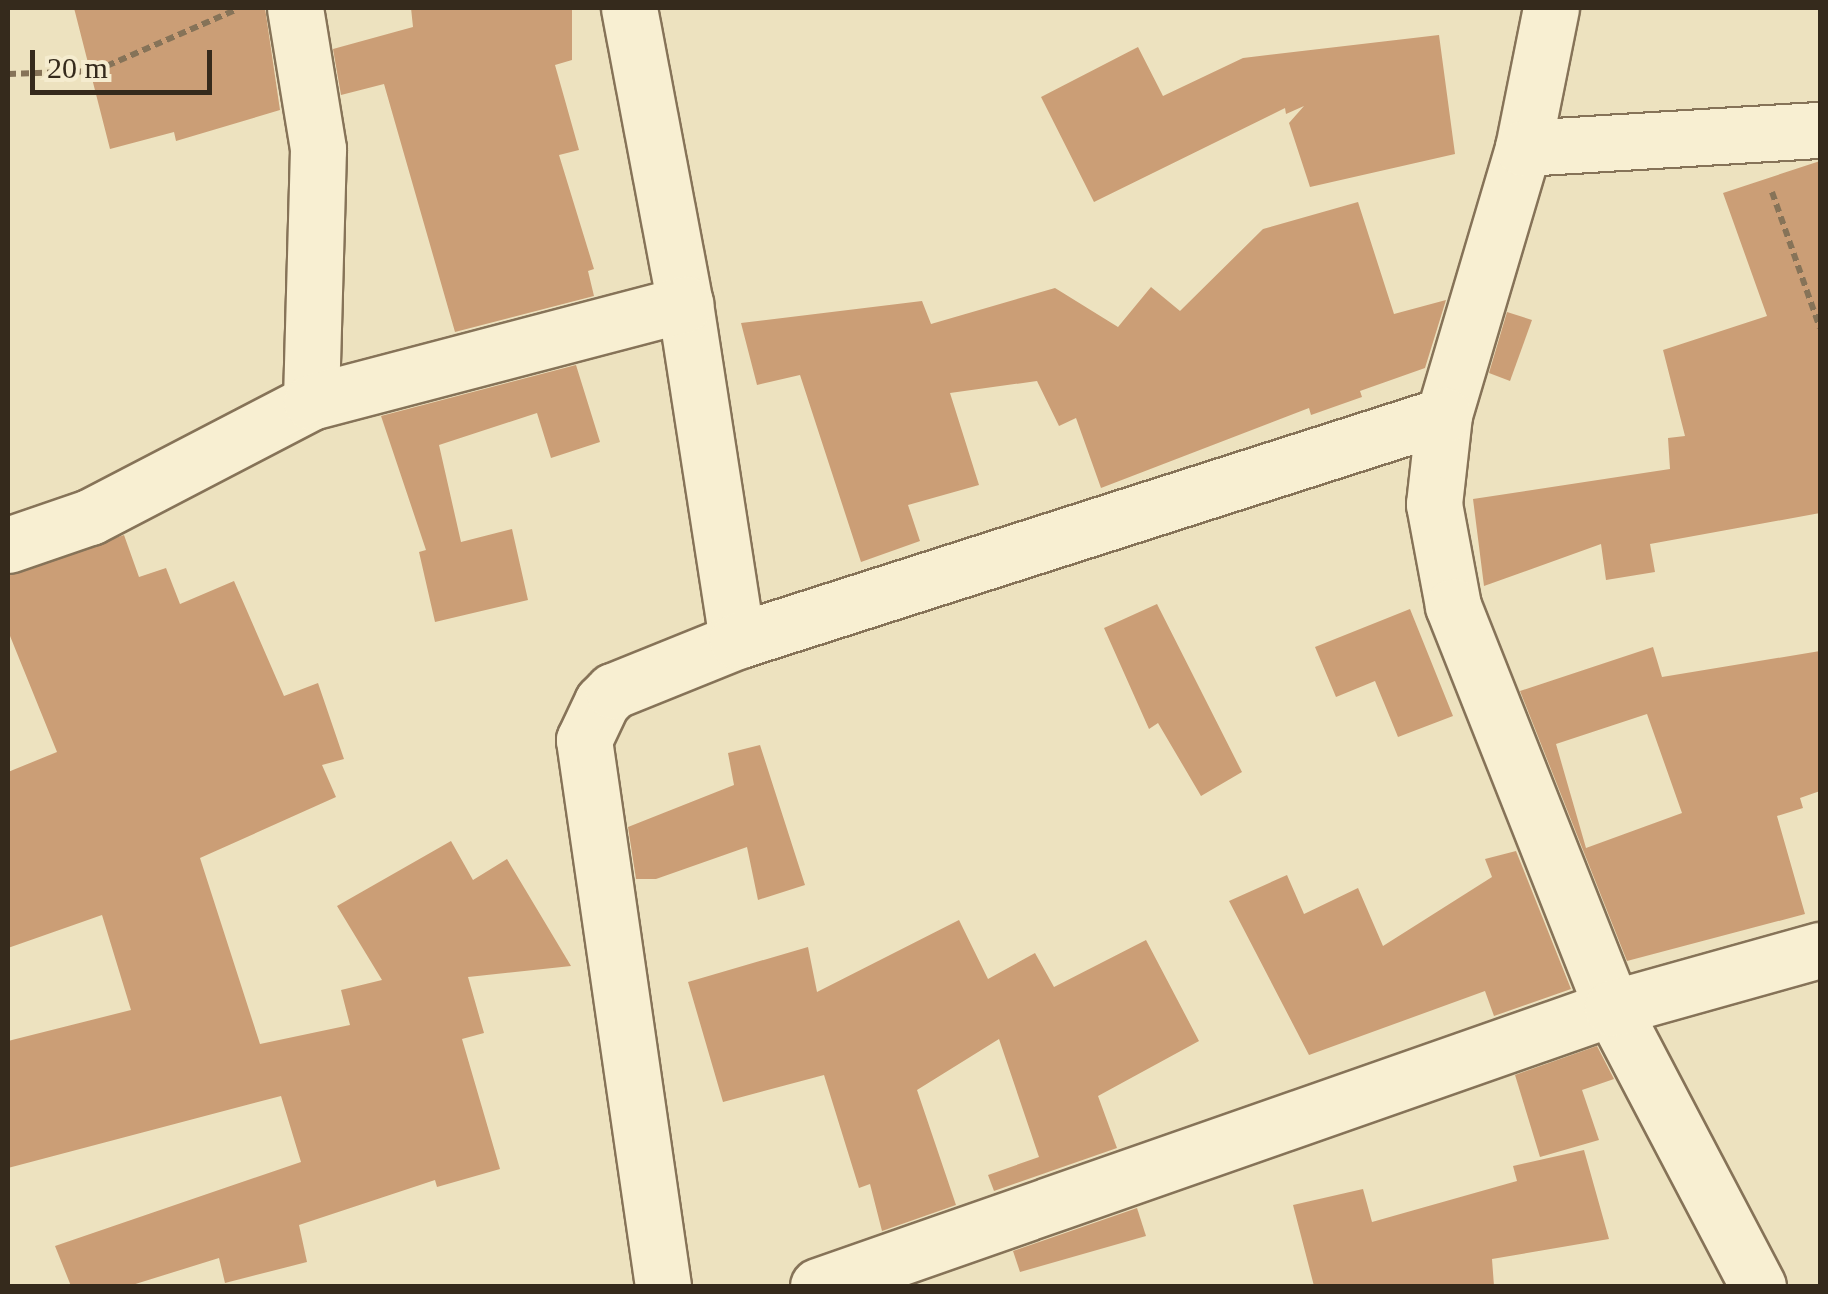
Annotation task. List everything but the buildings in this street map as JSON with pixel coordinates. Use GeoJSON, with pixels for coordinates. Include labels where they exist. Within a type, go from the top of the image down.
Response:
{"type":"FeatureCollection","features":[{"type":"Feature","properties":{"kind":"street"},"geometry":{"type":"LineString","coordinates":[[295,8],[318,149],[312,402]]}},
{"type":"Feature","properties":{"kind":"street"},"geometry":{"type":"LineString","coordinates":[[628,8],[685,304],[737,640]]}},
{"type":"Feature","properties":{"kind":"street"},"geometry":{"type":"LineString","coordinates":[[1552,8],[1523,148],[1444,415],[1434,504],[1452,606],[1612,1008],[1758,1286]]}},
{"type":"Feature","properties":{"kind":"street"},"geometry":{"type":"LineString","coordinates":[[1523,148],[1820,130]]}},
{"type":"Feature","properties":{"kind":"street"},"geometry":{"type":"LineString","coordinates":[[8,545],[90,516],[312,402],[685,304]]}},
{"type":"Feature","properties":{"kind":"street"},"geometry":{"type":"LineString","coordinates":[[663,1286],[584,740],[613,691],[737,640],[1444,415]]}},
{"type":"Feature","properties":{"kind":"street"},"geometry":{"type":"LineString","coordinates":[[818,1286],[1612,1008],[1820,950]]}},
{"type":"Feature","properties":{"kind":"path"},"geometry":{"type":"LineString","coordinates":[[8,74],[95,71],[241,8]]}},
{"type":"Feature","properties":{"kind":"path"},"geometry":{"type":"LineString","coordinates":[[1751,134],[1820,328]]}}]}
